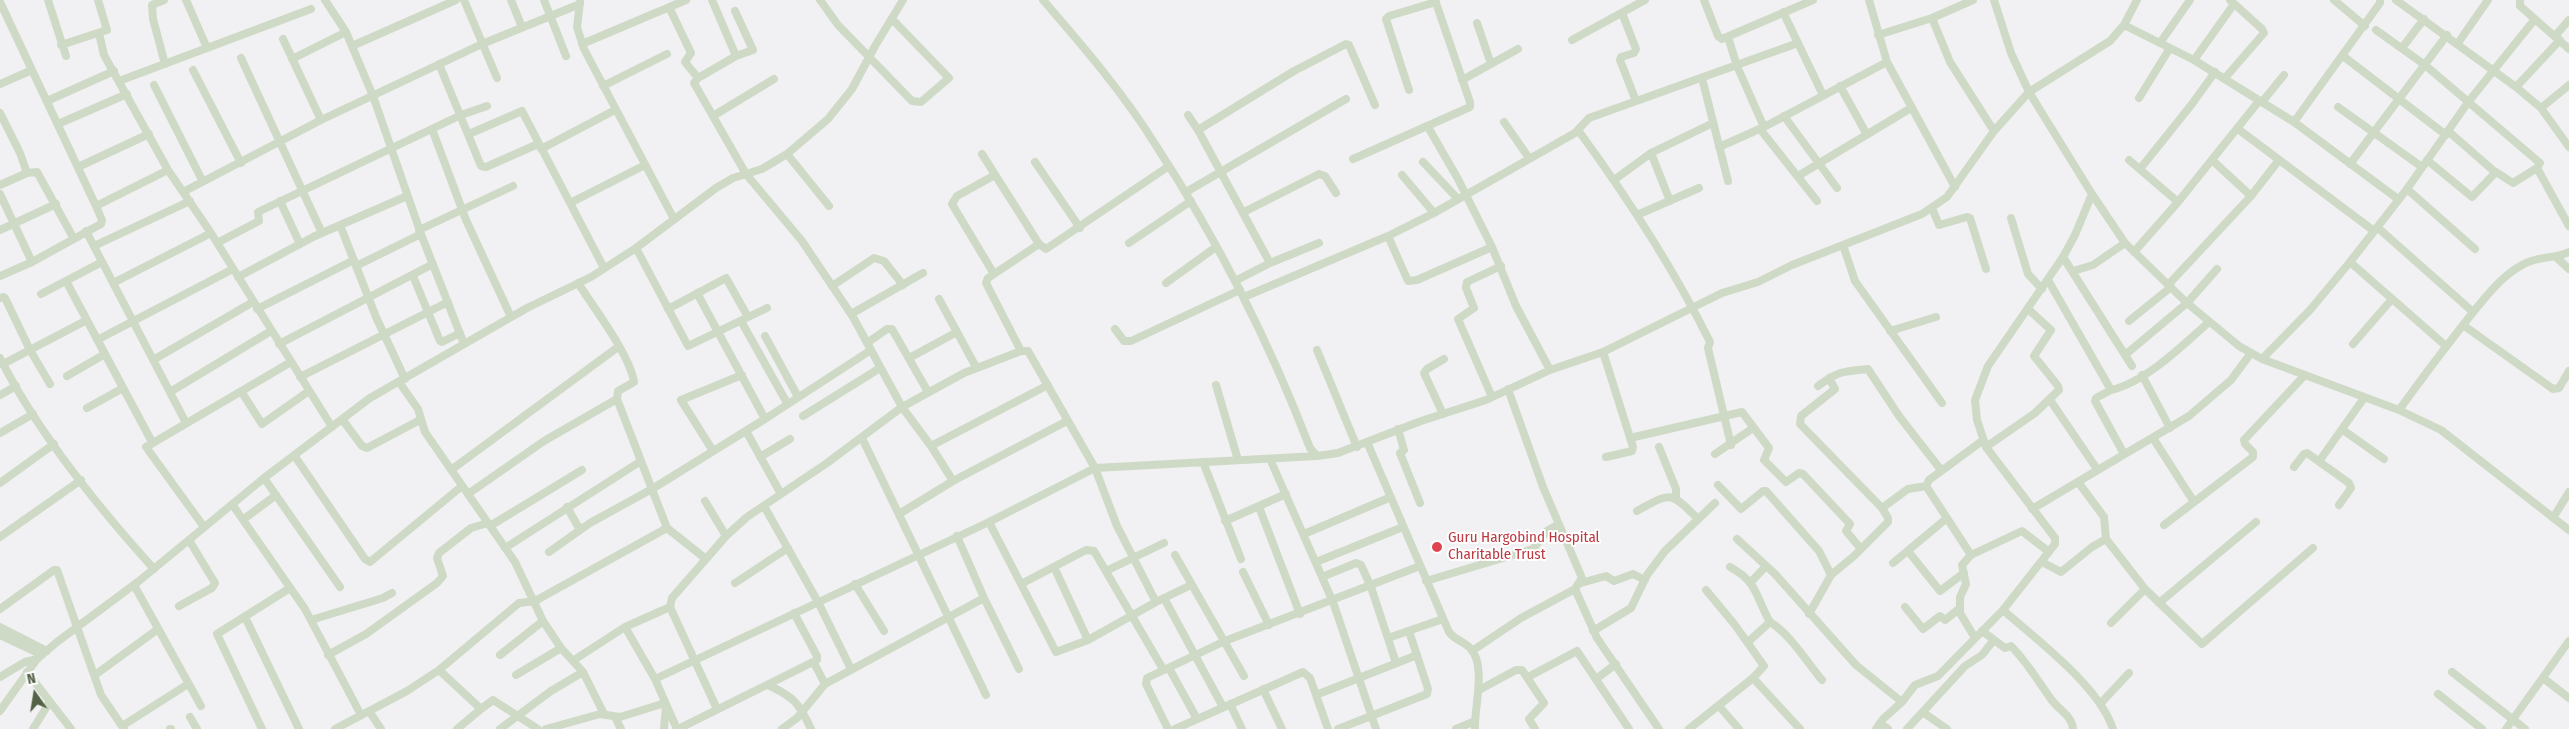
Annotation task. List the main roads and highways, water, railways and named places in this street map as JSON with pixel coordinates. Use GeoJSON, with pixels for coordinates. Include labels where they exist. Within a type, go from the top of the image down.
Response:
{"type":"FeatureCollection","features":[{"type":"Feature","properties":{"kind":"place","name":"Guru Hargobind Hospital Charitable Trust"},"geometry":{"type":"Point","coordinates":[1437,547]}}]}
